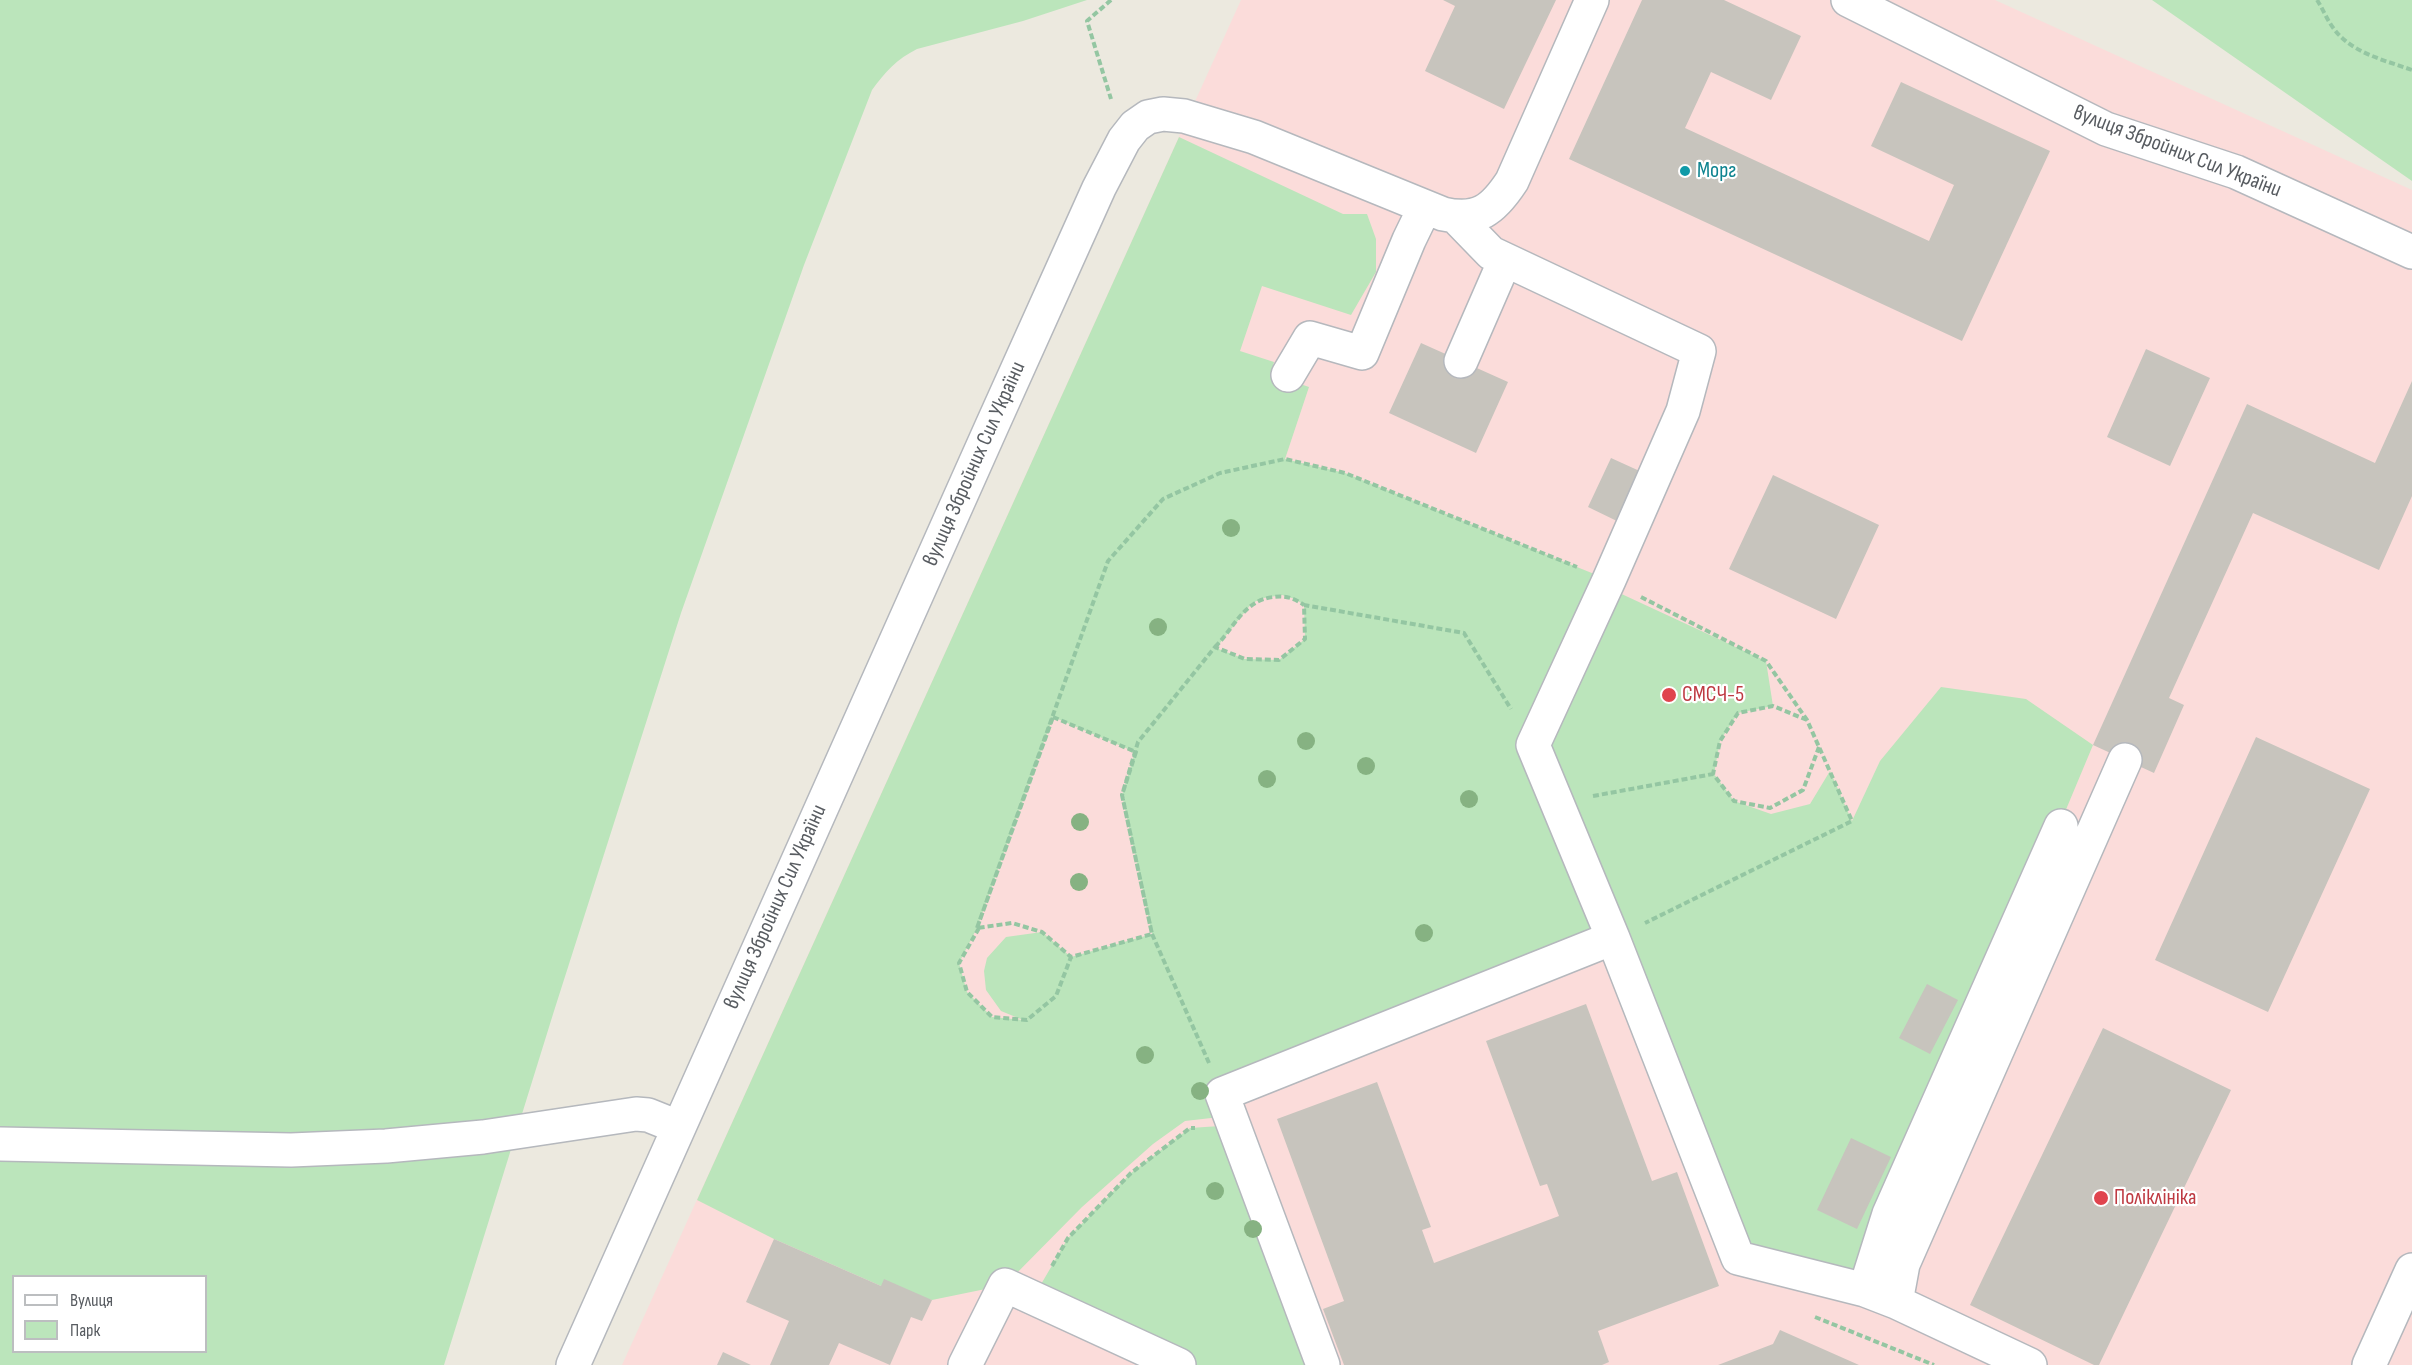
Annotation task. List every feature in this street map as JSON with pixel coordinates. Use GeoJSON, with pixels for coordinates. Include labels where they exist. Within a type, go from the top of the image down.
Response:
{"type":"FeatureCollection","features":[{"type":"Feature","properties":{"kind":"street"},"geometry":{"type":"LineString","coordinates":[[1457,218],[1489,210],[1507,189],[1592,0]]}},
{"type":"Feature","properties":{"kind":"street","name":"вулиця Збройних Сил України"},"geometry":{"type":"LineString","coordinates":[[1848,0],[2095,124],[2131,138],[2209,161],[2412,252]]}},
{"type":"Feature","properties":{"kind":"street","name":"вулиця Збройних Сил України"},"geometry":{"type":"LineString","coordinates":[[573,1365],[991,428],[1099,188],[1124,140],[1135,126],[1148,117],[1163,114],[1184,116],[1254,137],[1457,218]]}},
{"type":"Feature","properties":{"kind":"street"},"geometry":{"type":"LineString","coordinates":[[1288,375],[1310,338],[1362,352],[1408,240],[1425,207]]}},
{"type":"Feature","properties":{"kind":"street"},"geometry":{"type":"LineString","coordinates":[[1457,218],[1491,253],[1699,351],[1683,411],[1533,745],[1613,938],[1738,1258],[1864,1290],[1896,1302],[2030,1365]]}},
{"type":"Feature","properties":{"kind":"street"},"geometry":{"type":"LineString","coordinates":[[1461,361],[1505,260]]}},
{"type":"Feature","properties":{"kind":"street"},"geometry":{"type":"LineString","coordinates":[[1896,1302],[1903,1264],[2125,760]]}},
{"type":"Feature","properties":{"kind":"street"},"geometry":{"type":"LineString","coordinates":[[1864,1290],[1889,1214],[2061,826]]}},
{"type":"Feature","properties":{"kind":"street"},"geometry":{"type":"LineString","coordinates":[[1323,1365],[1222,1094],[1613,938]]}},
{"type":"Feature","properties":{"kind":"street"},"geometry":{"type":"LineString","coordinates":[[0,1144],[291,1150],[386,1146],[483,1137],[636,1114],[648,1115],[678,1126]]}},
{"type":"Feature","properties":{"kind":"street"},"geometry":{"type":"LineString","coordinates":[[2369,1365],[2412,1270]]}},
{"type":"Feature","properties":{"kind":"street"},"geometry":{"type":"LineString","coordinates":[[965,1365],[1005,1285],[1179,1365]]}},
{"type":"Feature","properties":{"kind":"path"},"geometry":{"type":"LineString","coordinates":[[1111,0],[1087,21],[1124,140]]}},
{"type":"Feature","properties":{"kind":"path"},"geometry":{"type":"LineString","coordinates":[[2317,0],[2334,29],[2351,46],[2412,70]]}},
{"type":"Feature","properties":{"kind":"path"},"geometry":{"type":"LineString","coordinates":[[1071,957],[1056,996],[1027,1020],[992,1017],[967,992],[959,963],[978,928],[1108,561],[1163,499],[1220,473],[1285,459],[1345,473],[1609,580],[1766,661],[1808,720],[1852,821],[1613,938]]}},
{"type":"Feature","properties":{"kind":"path"},"geometry":{"type":"LineString","coordinates":[[1222,1094],[1152,934],[1122,795],[1138,742],[1215,647],[1229,634],[1252,603],[1282,595],[1304,605],[1464,633],[1533,745]]}},
{"type":"Feature","properties":{"kind":"path"},"geometry":{"type":"LineString","coordinates":[[1215,647],[1245,659],[1279,660],[1305,639],[1304,605]]}},
{"type":"Feature","properties":{"kind":"path"},"geometry":{"type":"LineString","coordinates":[[1808,720],[1773,706],[1738,713],[1720,741],[1713,774],[1734,801],[1770,808],[1803,790],[1819,747]]}},
{"type":"Feature","properties":{"kind":"path"},"geometry":{"type":"LineString","coordinates":[[1053,717],[1136,752]]}},
{"type":"Feature","properties":{"kind":"path"},"geometry":{"type":"LineString","coordinates":[[1555,800],[1570,800],[1713,774]]}},
{"type":"Feature","properties":{"kind":"path"},"geometry":{"type":"LineString","coordinates":[[978,928],[1012,922],[1042,932],[1071,957]]}},
{"type":"Feature","properties":{"kind":"path"},"geometry":{"type":"LineString","coordinates":[[1071,957],[1152,934]]}},
{"type":"Feature","properties":{"kind":"path"},"geometry":{"type":"LineString","coordinates":[[1033,1298],[1068,1238],[1131,1173],[1190,1128],[1235,1125]]}},
{"type":"Feature","properties":{"kind":"path"},"geometry":{"type":"LineString","coordinates":[[1814,1317],[1934,1365]]}},
{"type":"Feature","properties":{"kind":"shaded area","name":"СМСЧ-5"},"geometry":{"type":"Polygon","coordinates":[[[1241,0],[1995,0],[2412,190],[2412,1365],[622,1365],[1241,0]]]}},
{"type":"Feature","properties":{"kind":"green space"},"geometry":{"type":"Polygon","coordinates":[[[0,0],[1087,0],[1023,21],[917,49],[892,66],[872,90],[804,265],[681,613],[444,1365],[0,1365],[0,0]]]}},
{"type":"Feature","properties":{"kind":"green space"},"geometry":{"type":"Polygon","coordinates":[[[2152,0],[2412,0],[2412,181],[2152,0]]]}},
{"type":"Feature","properties":{"kind":"green space"},"geometry":{"type":"Polygon","coordinates":[[[1179,137],[1343,214],[1367,214],[1376,239],[1376,272],[1351,315],[1262,286],[1240,351],[1274,362],[1271,374],[1309,387],[1285,459],[1345,473],[1609,580],[1533,745],[1613,938],[1223,1094],[1220,1117],[1185,1121],[1153,1144],[1082,1207],[1005,1285],[932,1300],[881,1286],[774,1239],[697,1200],[1179,137]],[[1282,595],[1252,603],[1216,648],[1245,659],[1279,660],[1305,639],[1304,605],[1282,595]],[[1053,717],[977,928],[959,963],[967,992],[992,1017],[1023,1020],[1001,1011],[986,990],[984,971],[987,958],[1006,937],[1042,932],[1071,957],[1152,934],[1122,795],[1135,752],[1053,717]]]}},
{"type":"Feature","properties":{"kind":"green space"},"geometry":{"type":"Polygon","coordinates":[[[1613,590],[1766,661],[1773,706],[1738,713],[1720,741],[1714,774],[1734,801],[1771,814],[1810,804],[1830,771],[1852,821],[1880,761],[1941,687],[2026,699],[2093,745],[1865,1290],[1755,1262],[1543,746],[1613,590]]]}},
{"type":"Feature","properties":{"kind":"green space"},"geometry":{"type":"Polygon","coordinates":[[[1235,1125],[1323,1365],[1179,1365],[1033,1298],[1068,1238],[1131,1173],[1190,1128],[1235,1125]]]}},
{"type":"Feature","properties":{"kind":"building"},"geometry":{"type":"Polygon","coordinates":[[[1443,0],[1556,0],[1504,109],[1425,71],[1455,6],[1443,0]]]}},
{"type":"Feature","properties":{"kind":"building","name":"Морг"},"geometry":{"type":"Polygon","coordinates":[[[1642,0],[1724,0],[1801,36],[1771,100],[1711,72],[1685,128],[1929,241],[1954,185],[1871,146],[1901,82],[2050,151],[1962,341],[1569,159],[1642,0]]]}},
{"type":"Feature","properties":{"kind":"building"},"geometry":{"type":"Polygon","coordinates":[[[1421,343],[1508,382],[1476,453],[1389,413],[1421,343]]]}},
{"type":"Feature","properties":{"kind":"building"},"geometry":{"type":"Polygon","coordinates":[[[2146,349],[2210,378],[2170,466],[2107,437],[2146,349]]]}},
{"type":"Feature","properties":{"kind":"building"},"geometry":{"type":"Polygon","coordinates":[[[2412,381],[2412,496],[2379,570],[2253,513],[2169,698],[2184,705],[2154,773],[2093,745],[2247,404],[2375,463],[2412,381]]]}},
{"type":"Feature","properties":{"kind":"building"},"geometry":{"type":"Polygon","coordinates":[[[1611,458],[1644,473],[1621,523],[1588,507],[1611,458]]]}},
{"type":"Feature","properties":{"kind":"building"},"geometry":{"type":"Polygon","coordinates":[[[1773,475],[1879,525],[1836,619],[1729,569],[1773,475]]]}},
{"type":"Feature","properties":{"kind":"building"},"geometry":{"type":"Polygon","coordinates":[[[2256,737],[2370,789],[2268,1012],[2155,960],[2256,737]]]}},
{"type":"Feature","properties":{"kind":"building"},"geometry":{"type":"Polygon","coordinates":[[[1927,984],[1958,1000],[1930,1054],[1899,1038],[1927,984]]]}},
{"type":"Feature","properties":{"kind":"building"},"geometry":{"type":"Polygon","coordinates":[[[1586,1004],[1652,1181],[1677,1172],[1719,1286],[1598,1331],[1609,1362],[1602,1365],[1344,1365],[1323,1309],[1344,1301],[1277,1119],[1377,1082],[1431,1227],[1422,1230],[1434,1263],[1559,1216],[1547,1184],[1540,1186],[1486,1041],[1586,1004]]]}},
{"type":"Feature","properties":{"kind":"building","name":"Поліклініка"},"geometry":{"type":"Polygon","coordinates":[[[2103,1028],[2231,1090],[2099,1365],[2094,1365],[1970,1305],[2103,1028]]]}},
{"type":"Feature","properties":{"kind":"building"},"geometry":{"type":"Polygon","coordinates":[[[1851,1138],[1891,1157],[1857,1229],[1817,1210],[1851,1138]]]}},
{"type":"Feature","properties":{"kind":"building"},"geometry":{"type":"Polygon","coordinates":[[[774,1239],[881,1286],[884,1279],[932,1300],[922,1321],[911,1317],[890,1365],[839,1343],[829,1365],[770,1365],[789,1321],[746,1302],[774,1239]]]}},
{"type":"Feature","properties":{"kind":"building"},"geometry":{"type":"Polygon","coordinates":[[[1780,1330],[1859,1365],[1718,1365],[1773,1344],[1780,1330]]]}},
{"type":"Feature","properties":{"kind":"building"},"geometry":{"type":"Polygon","coordinates":[[[723,1352],[751,1365],[717,1365],[723,1352]]]}},
{"type":"Feature","properties":{"kind":"place","name":"Морг"},"geometry":{"type":"Point","coordinates":[1685,171]}},
{"type":"Feature","properties":{"kind":"place","name":"СМСЧ-5"},"geometry":{"type":"Point","coordinates":[1669,695]}},
{"type":"Feature","properties":{"kind":"place","name":"Поліклініка"},"geometry":{"type":"Point","coordinates":[2101,1198]}}]}
